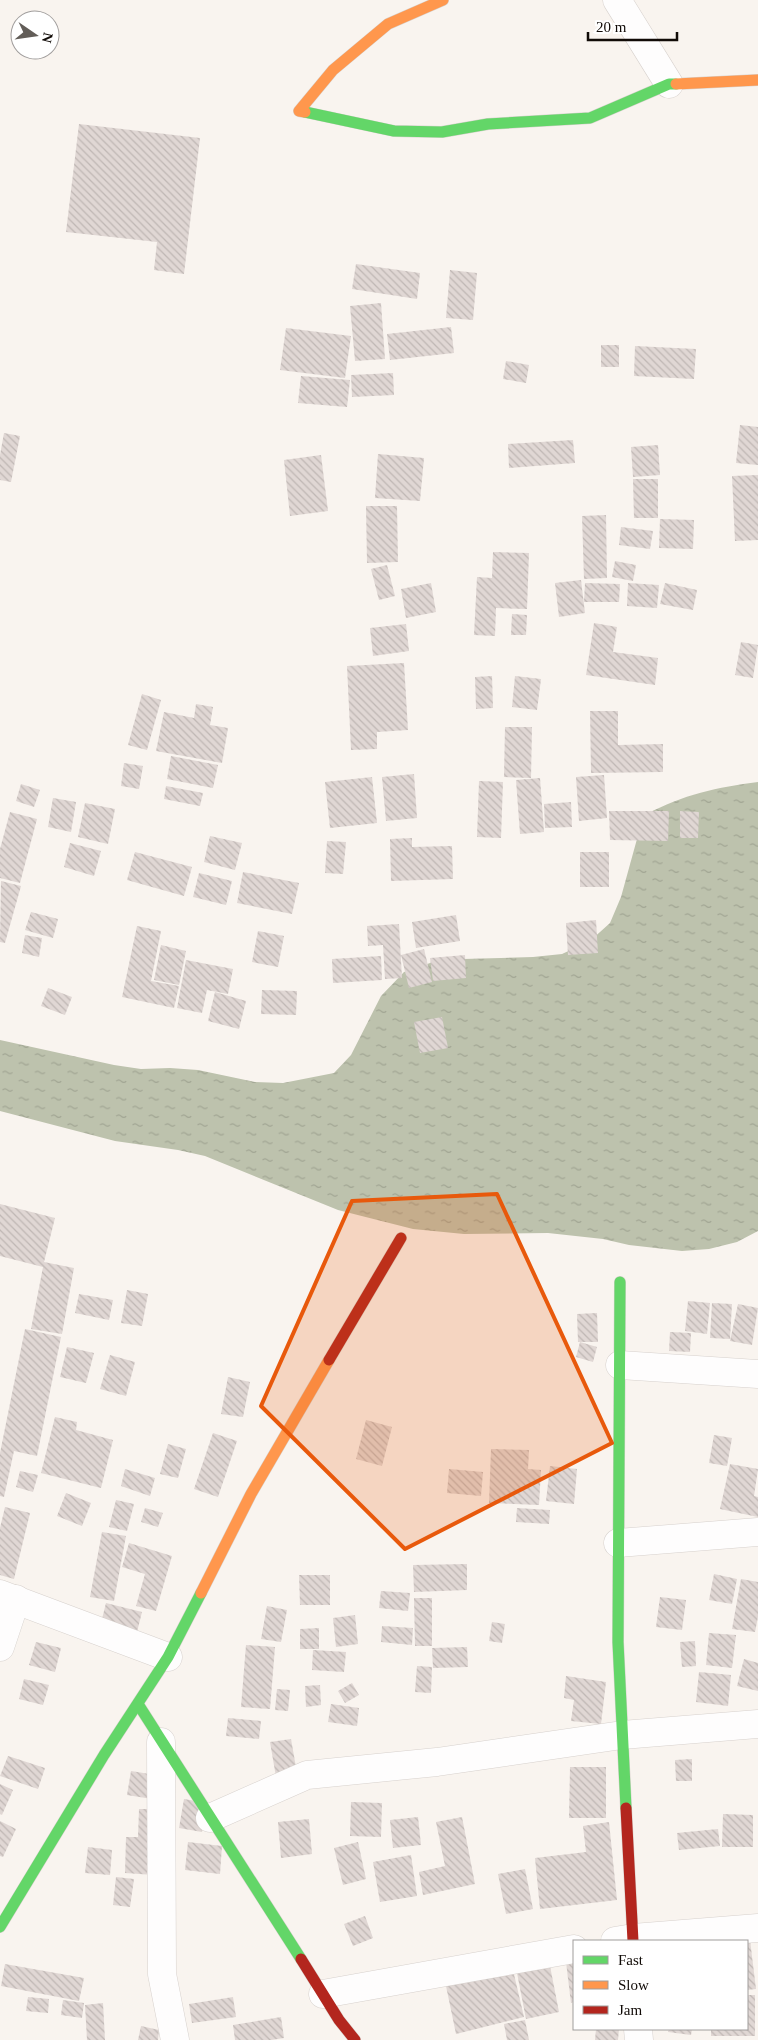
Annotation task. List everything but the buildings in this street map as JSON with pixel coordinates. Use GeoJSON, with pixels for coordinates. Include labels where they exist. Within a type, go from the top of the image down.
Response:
{"type":"FeatureCollection","features":[{"type":"Feature","properties":{"kind":"street"},"geometry":{"type":"LineString","coordinates":[[443,0],[388,24],[333,70],[300,111],[394,131],[442,132],[488,124],[590,118],[669,84],[758,80]]}},
{"type":"Feature","properties":{"kind":"street"},"geometry":{"type":"LineString","coordinates":[[616,0],[669,84]]}},
{"type":"Feature","properties":{"kind":"street"},"geometry":{"type":"LineString","coordinates":[[0,1927],[104,1755],[168,1657],[251,1494],[401,1238]]}},
{"type":"Feature","properties":{"kind":"street"},"geometry":{"type":"LineString","coordinates":[[620,1282],[618,1642],[627,1940],[758,1928]]}},
{"type":"Feature","properties":{"kind":"street"},"geometry":{"type":"LineString","coordinates":[[620,1366],[758,1374]]}},
{"type":"Feature","properties":{"kind":"street"},"geometry":{"type":"LineString","coordinates":[[618,1543],[758,1532]]}},
{"type":"Feature","properties":{"kind":"street"},"geometry":{"type":"LineString","coordinates":[[0,1647],[8,1596],[168,1657]]}},
{"type":"Feature","properties":{"kind":"street"},"geometry":{"type":"LineString","coordinates":[[138,1704],[339,2020],[355,2040]]}},
{"type":"Feature","properties":{"kind":"street"},"geometry":{"type":"LineString","coordinates":[[210,1818],[307,1775],[437,1762],[622,1735],[758,1724]]}},
{"type":"Feature","properties":{"kind":"street"},"geometry":{"type":"LineString","coordinates":[[162,1742],[162,1974],[175,2040]]}},
{"type":"Feature","properties":{"kind":"street"},"geometry":{"type":"LineString","coordinates":[[323,1994],[573,1949]]}},
{"type":"Feature","properties":{"kind":"highlighted area"},"geometry":{"type":"Polygon","coordinates":[[[497,1194],[612,1443],[405,1549],[261,1406],[352,1201],[497,1194]]]}},
{"type":"Feature","properties":{"kind":"water"},"geometry":{"type":"Polygon","coordinates":[[[758,782],[758,1231],[737,1242],[709,1249],[682,1251],[548,1233],[464,1234],[413,1229],[338,1210],[205,1156],[115,1141],[0,1111],[0,1040],[114,1065],[141,1069],[170,1068],[198,1070],[255,1082],[283,1083],[334,1073],[351,1055],[381,996],[404,972],[433,962],[562,954],[590,941],[610,923],[621,897],[637,839],[647,814],[687,797],[729,786],[758,782]]]}},
{"type":"Feature","properties":{"kind":"traffic: fast"},"geometry":{"type":"LineString","coordinates":[[305,112],[394,131],[442,132],[488,124],[590,118],[669,84],[676,84]]}},
{"type":"Feature","properties":{"kind":"traffic: fast"},"geometry":{"type":"LineString","coordinates":[[620,1282],[618,1642],[626,1808]]}},
{"type":"Feature","properties":{"kind":"traffic: fast"},"geometry":{"type":"LineString","coordinates":[[0,1927],[104,1755],[168,1657],[201,1593]]}},
{"type":"Feature","properties":{"kind":"traffic: fast"},"geometry":{"type":"LineString","coordinates":[[138,1704],[301,1959]]}},
{"type":"Feature","properties":{"kind":"traffic: slow"},"geometry":{"type":"LineString","coordinates":[[305,112],[299,111],[333,70],[388,24],[443,0]]}},
{"type":"Feature","properties":{"kind":"traffic: slow"},"geometry":{"type":"LineString","coordinates":[[676,84],[758,80]]}},
{"type":"Feature","properties":{"kind":"traffic: slow"},"geometry":{"type":"LineString","coordinates":[[201,1593],[251,1494],[329,1360]]}},
{"type":"Feature","properties":{"kind":"traffic: jam"},"geometry":{"type":"LineString","coordinates":[[329,1360],[401,1238]]}},
{"type":"Feature","properties":{"kind":"traffic: jam"},"geometry":{"type":"LineString","coordinates":[[626,1808],[633,1940]]}},
{"type":"Feature","properties":{"kind":"traffic: jam"},"geometry":{"type":"LineString","coordinates":[[301,1959],[339,2020],[355,2040]]}}]}
